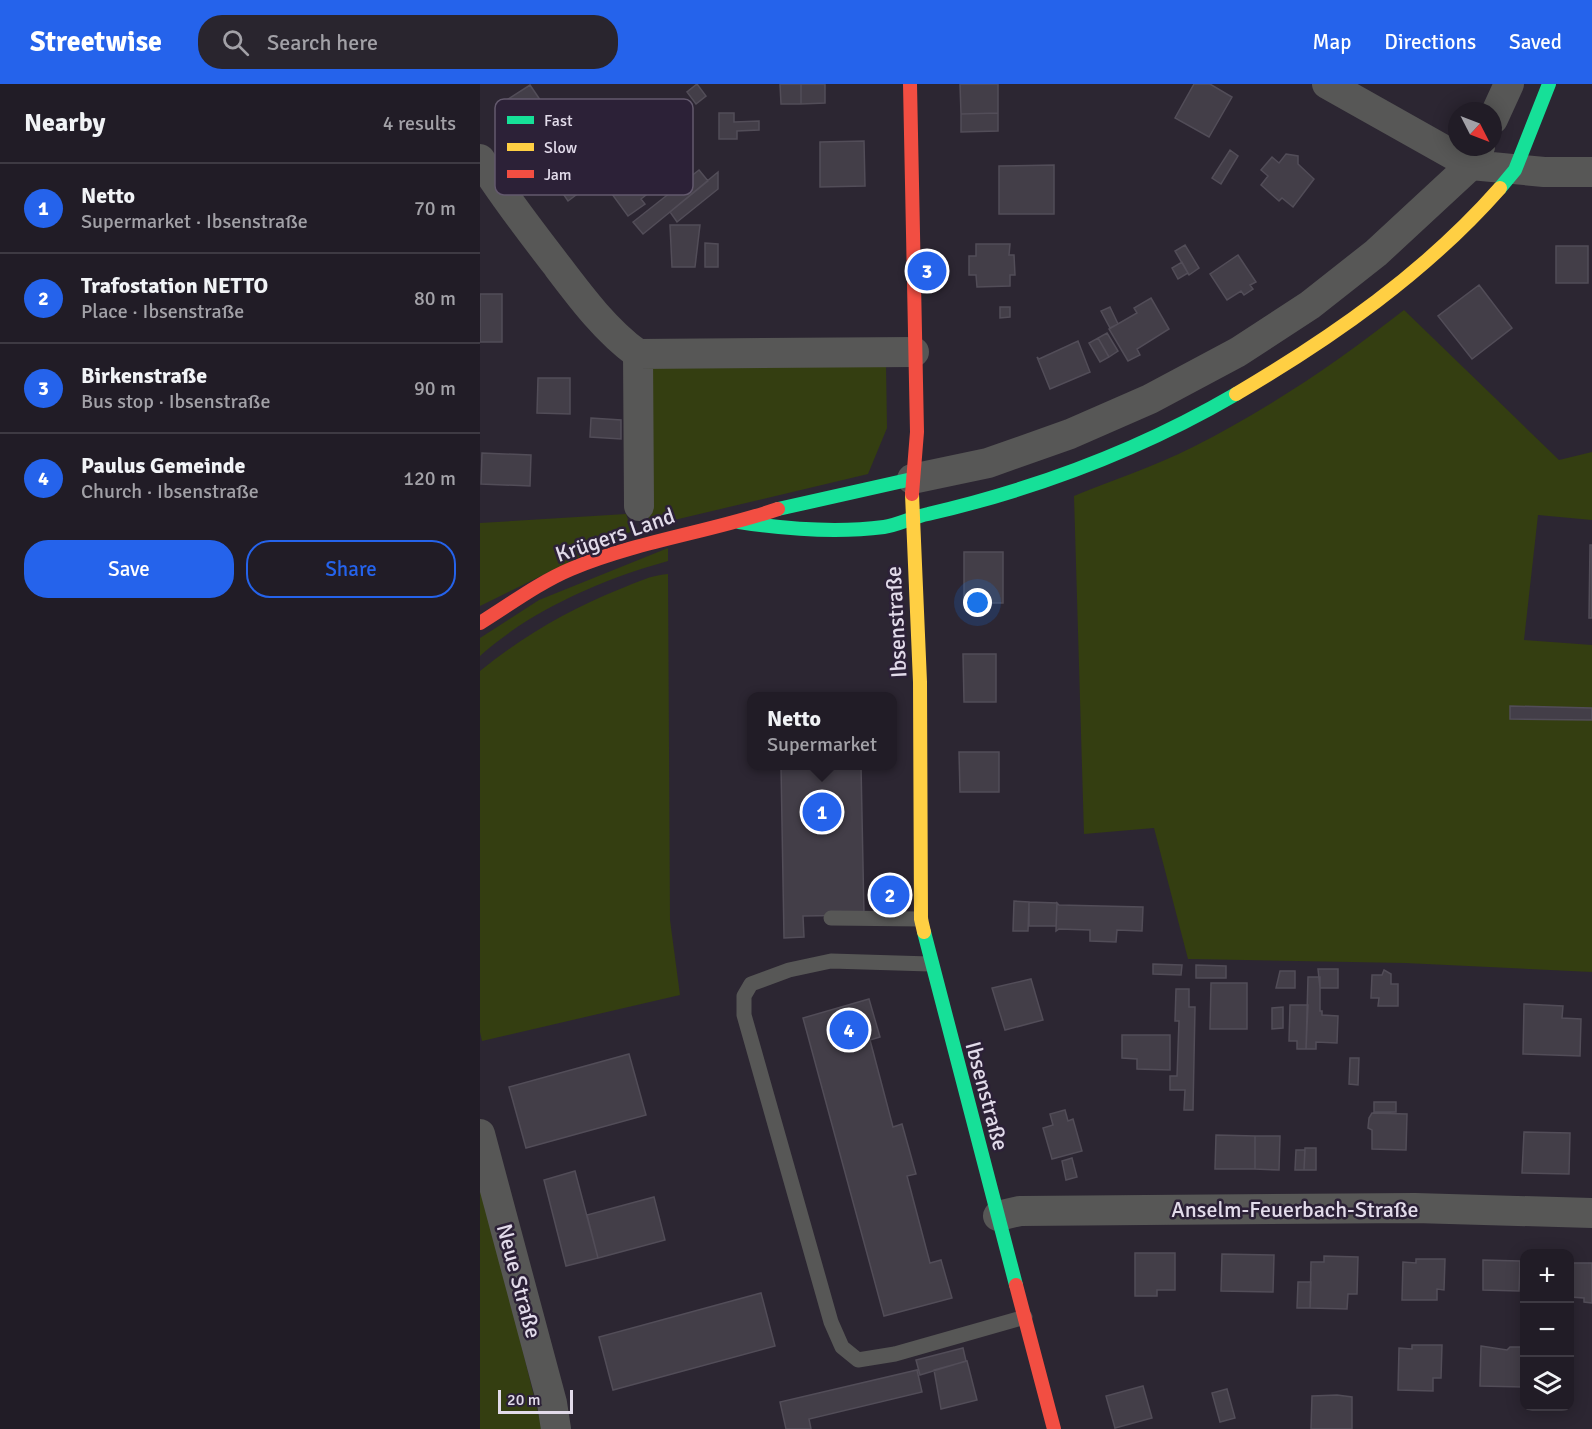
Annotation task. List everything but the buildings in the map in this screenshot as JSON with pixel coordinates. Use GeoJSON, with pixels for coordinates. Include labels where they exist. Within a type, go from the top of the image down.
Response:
{"type":"FeatureCollection","features":[{"type":"Feature","properties":{"kind":"street","name":"Ibsenstraße"},"geometry":{"type":"LineString","coordinates":[[909,84],[917,432],[912,479],[912,517],[920,682],[921,919],[930,964],[1054,1429]]}},
{"type":"Feature","properties":{"kind":"street"},"geometry":{"type":"LineString","coordinates":[[1327,84],[1448,143]]}},
{"type":"Feature","properties":{"kind":"street"},"geometry":{"type":"LineString","coordinates":[[1501,102],[1509,84]]}},
{"type":"Feature","properties":{"kind":"street","name":"Krügers Land"},"geometry":{"type":"LineString","coordinates":[[740,522],[782,530],[886,527],[912,517],[988,500],[1056,478],[1188,422],[1299,357],[1354,320],[1467,225],[1515,170],[1549,84]]}},
{"type":"Feature","properties":{"kind":"street"},"geometry":{"type":"LineString","coordinates":[[912,479],[988,464],[1070,434],[1150,399],[1238,352],[1310,305],[1376,252],[1475,156],[1515,170],[1592,172]]}},
{"type":"Feature","properties":{"kind":"street"},"geometry":{"type":"LineString","coordinates":[[480,159],[495,184]]}},
{"type":"Feature","properties":{"kind":"street"},"geometry":{"type":"LineString","coordinates":[[502,195],[617,339],[638,354],[914,352]]}},
{"type":"Feature","properties":{"kind":"street"},"geometry":{"type":"LineString","coordinates":[[638,354],[639,506]]}},
{"type":"Feature","properties":{"kind":"street","name":"Krügers Land"},"geometry":{"type":"LineString","coordinates":[[480,623],[570,570],[647,542],[740,522],[790,505],[912,479]]}},
{"type":"Feature","properties":{"kind":"street","name":"Neue Straße"},"geometry":{"type":"LineString","coordinates":[[480,1134],[552,1403],[556,1429]]}},
{"type":"Feature","properties":{"kind":"street","name":"Anselm-Feuerbach-Straße"},"geometry":{"type":"LineString","coordinates":[[998,1216],[1020,1211],[1404,1208],[1592,1213]]}},
{"type":"Feature","properties":{"kind":"lane"},"geometry":{"type":"LineString","coordinates":[[831,918],[921,919]]}},
{"type":"Feature","properties":{"kind":"lane"},"geometry":{"type":"LineString","coordinates":[[930,964],[831,961],[789,970],[751,984],[744,996],[744,1015],[831,1322],[842,1347],[858,1360],[867,1359],[895,1354],[1025,1317]]}},
{"type":"Feature","properties":{"kind":"green space"},"geometry":{"type":"Polygon","coordinates":[[[1404,310],[1559,460],[1592,452],[1592,520],[1538,515],[1524,640],[1592,645],[1592,972],[1405,963],[1188,959],[1154,828],[1084,834],[1074,496],[1149,467],[1221,433],[1328,366],[1404,310]]]}},
{"type":"Feature","properties":{"kind":"green space"},"geometry":{"type":"Polygon","coordinates":[[[650,364],[886,365],[887,428],[868,474],[649,526],[645,372],[650,364]]]}},
{"type":"Feature","properties":{"kind":"green space"},"geometry":{"type":"Polygon","coordinates":[[[626,514],[632,531],[480,606],[480,523],[626,514]]]}},
{"type":"Feature","properties":{"kind":"green space"},"geometry":{"type":"Polygon","coordinates":[[[668,548],[668,561],[618,577],[545,610],[500,639],[480,656],[480,638],[539,600],[668,548]]]}},
{"type":"Feature","properties":{"kind":"green space"},"geometry":{"type":"Polygon","coordinates":[[[668,574],[670,920],[680,995],[482,1041],[480,1032],[480,671],[529,635],[564,615],[637,582],[668,574]]]}},
{"type":"Feature","properties":{"kind":"green space"},"geometry":{"type":"Polygon","coordinates":[[[480,1177],[542,1429],[480,1429],[480,1177]]]}},
{"type":"Feature","properties":{"kind":"traffic: fast"},"geometry":{"type":"LineString","coordinates":[[1500,188],[1515,170],[1549,84]]}},
{"type":"Feature","properties":{"kind":"traffic: fast"},"geometry":{"type":"LineString","coordinates":[[739,522],[775,527],[830,530],[889,526],[1008,493],[1086,466],[1163,433],[1236,394]]}},
{"type":"Feature","properties":{"kind":"traffic: fast"},"geometry":{"type":"LineString","coordinates":[[778,509],[912,479]]}},
{"type":"Feature","properties":{"kind":"traffic: fast"},"geometry":{"type":"LineString","coordinates":[[924,932],[1016,1285]]}},
{"type":"Feature","properties":{"kind":"traffic: slow"},"geometry":{"type":"LineString","coordinates":[[1236,394],[1308,350],[1377,301],[1441,248],[1500,188]]}},
{"type":"Feature","properties":{"kind":"traffic: slow"},"geometry":{"type":"LineString","coordinates":[[912,494],[920,682],[921,919],[924,932]]}},
{"type":"Feature","properties":{"kind":"traffic: jam"},"geometry":{"type":"LineString","coordinates":[[910,84],[917,432],[912,494]]}},
{"type":"Feature","properties":{"kind":"traffic: jam"},"geometry":{"type":"LineString","coordinates":[[480,623],[559,574],[596,559],[778,509]]}},
{"type":"Feature","properties":{"kind":"traffic: jam"},"geometry":{"type":"LineString","coordinates":[[1016,1285],[1054,1429]]}},
{"type":"Feature","properties":{"kind":"place","name":"Birkenstraße"},"geometry":{"type":"Point","coordinates":[927,271]}},
{"type":"Feature","properties":{"kind":"place","name":"Netto"},"geometry":{"type":"Point","coordinates":[822,812]}},
{"type":"Feature","properties":{"kind":"place","name":"Trafostation NETTO"},"geometry":{"type":"Point","coordinates":[890,895]}},
{"type":"Feature","properties":{"kind":"place","name":"Paulus Gemeinde"},"geometry":{"type":"Point","coordinates":[849,1030]}}]}
